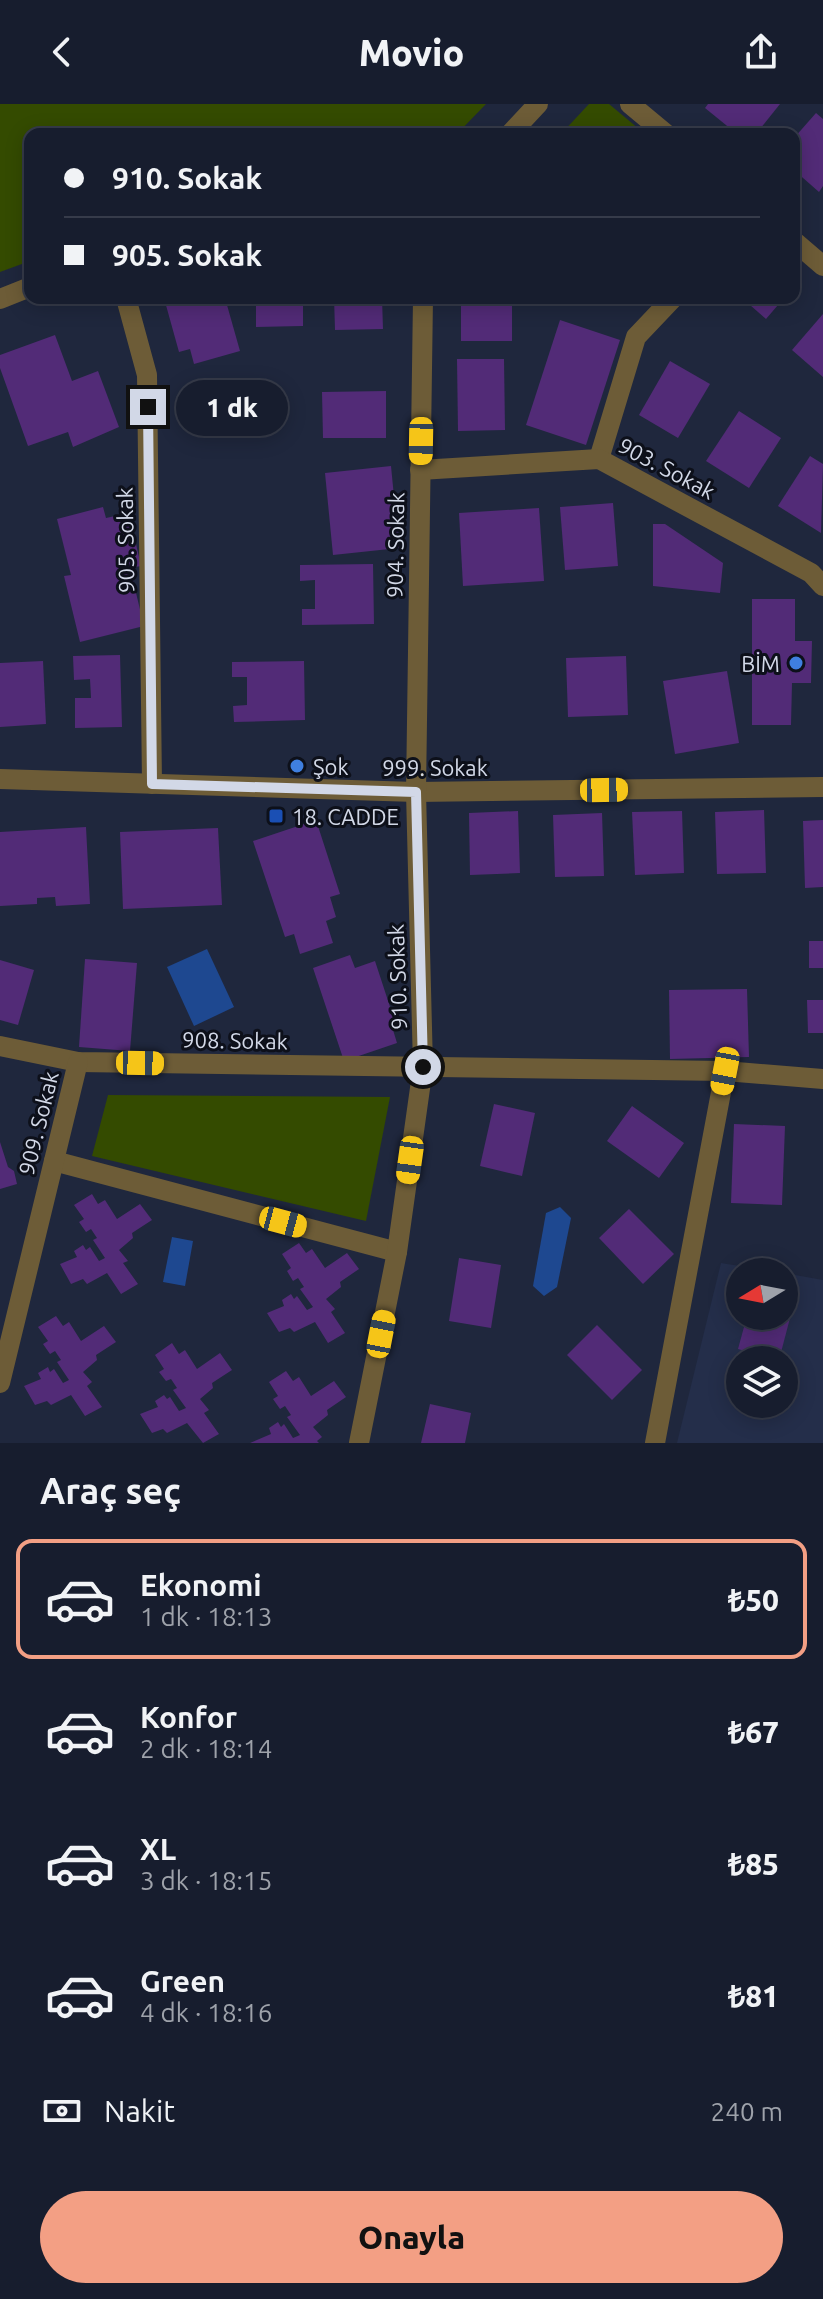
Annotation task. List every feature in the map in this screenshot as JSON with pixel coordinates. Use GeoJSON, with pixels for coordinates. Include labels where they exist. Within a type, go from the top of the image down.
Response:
{"type":"FeatureCollection","features":[{"type":"Feature","properties":{"kind":"street"},"geometry":{"type":"LineString","coordinates":[[516,128],[538,104]]}},
{"type":"Feature","properties":{"kind":"street"},"geometry":{"type":"LineString","coordinates":[[630,104],[659,128]]}},
{"type":"Feature","properties":{"kind":"street"},"geometry":{"type":"LineString","coordinates":[[800,246],[823,266]]}},
{"type":"Feature","properties":{"kind":"street"},"geometry":{"type":"LineString","coordinates":[[0,299],[24,289]]}},
{"type":"Feature","properties":{"kind":"street","name":"905. Sokak"},"geometry":{"type":"LineString","coordinates":[[128,304],[147,375],[152,784]]}},
{"type":"Feature","properties":{"kind":"street","name":"904. Sokak"},"geometry":{"type":"LineString","coordinates":[[416,792],[423,304]]}},
{"type":"Feature","properties":{"kind":"street"},"geometry":{"type":"LineString","coordinates":[[599,459],[636,337],[667,304]]}},
{"type":"Feature","properties":{"kind":"street","name":"903. Sokak"},"geometry":{"type":"LineString","coordinates":[[420,470],[599,459],[811,573],[823,586]]}},
{"type":"Feature","properties":{"kind":"street","name":"999. Sokak"},"geometry":{"type":"LineString","coordinates":[[0,779],[416,792],[823,787]]}},
{"type":"Feature","properties":{"kind":"street","name":"910. Sokak"},"geometry":{"type":"LineString","coordinates":[[359,1443],[397,1252],[423,1067],[416,792]]}},
{"type":"Feature","properties":{"kind":"street","name":"908. Sokak"},"geometry":{"type":"LineString","coordinates":[[0,1046],[78,1062],[725,1071],[823,1079]]}},
{"type":"Feature","properties":{"kind":"street","name":"909. Sokak"},"geometry":{"type":"LineString","coordinates":[[0,1383],[78,1062]]}},
{"type":"Feature","properties":{"kind":"street"},"geometry":{"type":"LineString","coordinates":[[655,1443],[725,1071]]}},
{"type":"Feature","properties":{"kind":"street"},"geometry":{"type":"LineString","coordinates":[[54,1161],[397,1252]]}},
{"type":"Feature","properties":{"kind":"shaded area"},"geometry":{"type":"Polygon","coordinates":[[[721,1263],[726,1264],[726,1330],[798,1330],[798,1276],[823,1280],[823,1443],[677,1443],[721,1263]]]}},
{"type":"Feature","properties":{"kind":"green space"},"geometry":{"type":"Polygon","coordinates":[[[0,104],[486,104],[463,128],[24,128],[24,263],[0,272],[0,104]]]}},
{"type":"Feature","properties":{"kind":"green space"},"geometry":{"type":"Polygon","coordinates":[[[589,104],[609,104],[638,128],[567,128],[589,104]]]}},
{"type":"Feature","properties":{"kind":"green space"},"geometry":{"type":"Polygon","coordinates":[[[108,1095],[390,1097],[366,1221],[92,1156],[108,1095]]]}},
{"type":"Feature","properties":{"kind":"water"},"geometry":{"type":"Polygon","coordinates":[[[207,949],[234,1007],[194,1026],[167,967],[207,949]]]}},
{"type":"Feature","properties":{"kind":"water"},"geometry":{"type":"Polygon","coordinates":[[[560,1207],[571,1218],[557,1287],[544,1296],[533,1286],[546,1213],[560,1207]]]}},
{"type":"Feature","properties":{"kind":"water"},"geometry":{"type":"Polygon","coordinates":[[[172,1237],[193,1241],[185,1286],[163,1282],[172,1237]]]}},
{"type":"Feature","properties":{"kind":"building"},"geometry":{"type":"Polygon","coordinates":[[[708,104],[780,104],[761,128],[730,128],[705,108],[708,104]]]}},
{"type":"Feature","properties":{"kind":"building"},"geometry":{"type":"Polygon","coordinates":[[[816,113],[823,119],[823,186],[819,192],[800,175],[800,131],[816,113]]]}},
{"type":"Feature","properties":{"kind":"building"},"geometry":{"type":"Polygon","coordinates":[[[166,304],[227,304],[240,351],[194,364],[190,349],[179,352],[166,304]]]}},
{"type":"Feature","properties":{"kind":"building"},"geometry":{"type":"Polygon","coordinates":[[[256,304],[303,304],[303,326],[256,327],[256,304]]]}},
{"type":"Feature","properties":{"kind":"building"},"geometry":{"type":"Polygon","coordinates":[[[334,304],[382,304],[383,329],[335,330],[334,304]]]}},
{"type":"Feature","properties":{"kind":"building"},"geometry":{"type":"Polygon","coordinates":[[[461,304],[512,304],[512,341],[461,341],[461,304]]]}},
{"type":"Feature","properties":{"kind":"building"},"geometry":{"type":"Polygon","coordinates":[[[749,304],[779,304],[766,319],[749,304]]]}},
{"type":"Feature","properties":{"kind":"building"},"geometry":{"type":"Polygon","coordinates":[[[823,314],[823,377],[792,350],[823,314]]]}},
{"type":"Feature","properties":{"kind":"building"},"geometry":{"type":"Polygon","coordinates":[[[560,320],[620,340],[586,445],[526,425],[560,320]]]}},
{"type":"Feature","properties":{"kind":"building"},"geometry":{"type":"Polygon","coordinates":[[[55,335],[72,381],[98,371],[119,427],[73,447],[68,432],[28,446],[0,368],[0,355],[55,335]]]}},
{"type":"Feature","properties":{"kind":"building"},"geometry":{"type":"Polygon","coordinates":[[[457,359],[504,359],[505,430],[458,431],[457,359]]]}},
{"type":"Feature","properties":{"kind":"building"},"geometry":{"type":"Polygon","coordinates":[[[670,361],[710,384],[678,438],[639,415],[670,361]]]}},
{"type":"Feature","properties":{"kind":"building"},"geometry":{"type":"Polygon","coordinates":[[[386,391],[386,438],[323,438],[322,392],[386,391]]]}},
{"type":"Feature","properties":{"kind":"building"},"geometry":{"type":"Polygon","coordinates":[[[739,411],[781,438],[749,488],[706,461],[739,411]]]}},
{"type":"Feature","properties":{"kind":"building"},"geometry":{"type":"Polygon","coordinates":[[[810,456],[823,464],[821,533],[778,506],[810,456]]]}},
{"type":"Feature","properties":{"kind":"building"},"geometry":{"type":"Polygon","coordinates":[[[391,466],[399,548],[333,555],[325,473],[391,466]]]}},
{"type":"Feature","properties":{"kind":"building"},"geometry":{"type":"Polygon","coordinates":[[[613,503],[618,566],[565,570],[560,507],[613,503]]]}},
{"type":"Feature","properties":{"kind":"building"},"geometry":{"type":"Polygon","coordinates":[[[103,507],[106,518],[129,513],[141,566],[130,568],[144,626],[80,642],[64,576],[71,575],[57,519],[103,507]]]}},
{"type":"Feature","properties":{"kind":"building"},"geometry":{"type":"Polygon","coordinates":[[[539,508],[544,581],[463,586],[459,513],[539,508]]]}},
{"type":"Feature","properties":{"kind":"building"},"geometry":{"type":"Polygon","coordinates":[[[653,524],[665,524],[723,563],[720,593],[653,586],[653,524]]]}},
{"type":"Feature","properties":{"kind":"building"},"geometry":{"type":"Polygon","coordinates":[[[373,564],[374,624],[302,625],[302,609],[315,609],[315,580],[300,581],[300,565],[373,564]]]}},
{"type":"Feature","properties":{"kind":"building"},"geometry":{"type":"Polygon","coordinates":[[[752,599],[795,599],[795,641],[812,641],[811,683],[792,683],[791,725],[752,725],[752,599]]]}},
{"type":"Feature","properties":{"kind":"building"},"geometry":{"type":"Polygon","coordinates":[[[120,655],[122,727],[75,728],[75,698],[91,698],[90,679],[74,680],[73,656],[120,655]]]}},
{"type":"Feature","properties":{"kind":"building"},"geometry":{"type":"Polygon","coordinates":[[[626,656],[628,715],[568,717],[566,658],[626,656]]]}},
{"type":"Feature","properties":{"kind":"building"},"geometry":{"type":"Polygon","coordinates":[[[43,661],[46,724],[0,727],[0,663],[43,661]]]}},
{"type":"Feature","properties":{"kind":"building"},"geometry":{"type":"Polygon","coordinates":[[[304,661],[305,720],[234,722],[233,706],[247,705],[247,677],[232,677],[232,662],[304,661]]]}},
{"type":"Feature","properties":{"kind":"building"},"geometry":{"type":"Polygon","coordinates":[[[727,671],[739,743],[675,754],[663,681],[727,671]]]}},
{"type":"Feature","properties":{"kind":"building"},"geometry":{"type":"Polygon","coordinates":[[[764,810],[766,873],[717,874],[715,812],[764,810]]]}},
{"type":"Feature","properties":{"kind":"building"},"geometry":{"type":"Polygon","coordinates":[[[518,811],[520,873],[470,875],[469,813],[518,811]]]}},
{"type":"Feature","properties":{"kind":"building"},"geometry":{"type":"Polygon","coordinates":[[[682,811],[684,873],[635,875],[632,812],[682,811]]]}},
{"type":"Feature","properties":{"kind":"building"},"geometry":{"type":"Polygon","coordinates":[[[602,813],[604,876],[555,877],[553,815],[602,813]]]}},
{"type":"Feature","properties":{"kind":"building"},"geometry":{"type":"Polygon","coordinates":[[[316,820],[340,894],[330,897],[336,917],[326,921],[333,943],[300,954],[294,934],[285,937],[253,841],[316,820]]]}},
{"type":"Feature","properties":{"kind":"building"},"geometry":{"type":"Polygon","coordinates":[[[823,820],[823,887],[805,888],[803,821],[823,820]]]}},
{"type":"Feature","properties":{"kind":"building"},"geometry":{"type":"Polygon","coordinates":[[[86,827],[90,904],[56,906],[55,897],[37,898],[37,904],[0,906],[0,832],[86,827]]]}},
{"type":"Feature","properties":{"kind":"building"},"geometry":{"type":"Polygon","coordinates":[[[218,828],[222,905],[123,909],[120,832],[218,828]]]}},
{"type":"Feature","properties":{"kind":"building"},"geometry":{"type":"Polygon","coordinates":[[[809,941],[823,941],[823,968],[809,968],[809,941]]]}},
{"type":"Feature","properties":{"kind":"building"},"geometry":{"type":"Polygon","coordinates":[[[350,955],[355,968],[375,961],[394,1019],[390,1020],[397,1043],[344,1061],[313,968],[350,955]]]}},
{"type":"Feature","properties":{"kind":"building"},"geometry":{"type":"Polygon","coordinates":[[[85,959],[137,963],[130,1051],[79,1047],[85,959]]]}},
{"type":"Feature","properties":{"kind":"building"},"geometry":{"type":"Polygon","coordinates":[[[0,960],[34,970],[18,1025],[0,1020],[0,960]]]}},
{"type":"Feature","properties":{"kind":"building"},"geometry":{"type":"Polygon","coordinates":[[[747,989],[749,1057],[670,1059],[669,990],[747,989]]]}},
{"type":"Feature","properties":{"kind":"building"},"geometry":{"type":"Polygon","coordinates":[[[807,1000],[823,1000],[823,1033],[808,1033],[807,1000]]]}},
{"type":"Feature","properties":{"kind":"building"},"geometry":{"type":"Polygon","coordinates":[[[494,1104],[535,1113],[522,1176],[480,1166],[494,1104]]]}},
{"type":"Feature","properties":{"kind":"building"},"geometry":{"type":"Polygon","coordinates":[[[632,1106],[684,1143],[659,1178],[607,1141],[632,1106]]]}},
{"type":"Feature","properties":{"kind":"building"},"geometry":{"type":"Polygon","coordinates":[[[734,1124],[785,1126],[782,1205],[731,1203],[734,1124]]]}},
{"type":"Feature","properties":{"kind":"building"},"geometry":{"type":"Polygon","coordinates":[[[0,1142],[17,1184],[0,1189],[0,1142]]]}},
{"type":"Feature","properties":{"kind":"building"},"geometry":{"type":"Polygon","coordinates":[[[92,1194],[98,1204],[105,1200],[117,1219],[140,1204],[152,1220],[132,1233],[133,1238],[119,1250],[128,1261],[123,1263],[138,1284],[121,1294],[107,1273],[87,1284],[83,1279],[71,1284],[60,1264],[77,1257],[74,1251],[83,1245],[86,1250],[90,1247],[99,1261],[105,1258],[93,1240],[97,1238],[91,1229],[86,1232],[79,1222],[84,1219],[74,1205],[92,1194]]]}},
{"type":"Feature","properties":{"kind":"building"},"geometry":{"type":"Polygon","coordinates":[[[629,1209],[674,1254],[643,1284],[599,1238],[629,1209]]]}},
{"type":"Feature","properties":{"kind":"building"},"geometry":{"type":"Polygon","coordinates":[[[299,1243],[306,1253],[312,1249],[325,1268],[347,1253],[359,1269],[340,1282],[341,1287],[326,1299],[335,1309],[331,1312],[345,1333],[328,1343],[315,1322],[294,1332],[290,1328],[279,1332],[267,1313],[284,1306],[282,1300],[291,1294],[294,1299],[297,1296],[307,1310],[313,1307],[300,1289],[304,1287],[298,1278],[293,1281],[287,1271],[291,1268],[282,1254],[299,1243]]]}},
{"type":"Feature","properties":{"kind":"building"},"geometry":{"type":"Polygon","coordinates":[[[459,1258],[501,1265],[491,1328],[449,1321],[459,1258]]]}},
{"type":"Feature","properties":{"kind":"building"},"geometry":{"type":"Polygon","coordinates":[[[56,1316],[63,1326],[69,1322],[81,1341],[104,1326],[116,1342],[96,1355],[97,1360],[83,1372],[92,1382],[87,1386],[102,1407],[85,1416],[71,1395],[51,1405],[47,1401],[35,1405],[24,1386],[41,1379],[38,1373],[48,1367],[50,1372],[54,1369],[63,1383],[69,1380],[57,1362],[61,1360],[55,1351],[50,1354],[43,1344],[48,1341],[38,1327],[56,1316]]]}},
{"type":"Feature","properties":{"kind":"building"},"geometry":{"type":"Polygon","coordinates":[[[597,1325],[642,1370],[612,1400],[567,1355],[597,1325]]]}},
{"type":"Feature","properties":{"kind":"building"},"geometry":{"type":"Polygon","coordinates":[[[743,1330],[787,1330],[783,1346],[739,1346],[743,1330]]]}},
{"type":"Feature","properties":{"kind":"building"},"geometry":{"type":"Polygon","coordinates":[[[172,1343],[179,1354],[185,1350],[197,1369],[220,1353],[232,1370],[212,1383],[213,1388],[200,1399],[209,1410],[204,1413],[219,1434],[203,1443],[187,1423],[167,1433],[163,1429],[152,1433],[140,1414],[158,1407],[155,1401],[164,1395],[167,1399],[170,1397],[179,1411],[186,1408],[173,1390],[177,1388],[171,1379],[166,1381],[159,1372],[164,1369],[155,1355],[172,1343]]]}},
{"type":"Feature","properties":{"kind":"building"},"geometry":{"type":"Polygon","coordinates":[[[286,1371],[293,1381],[299,1377],[311,1396],[334,1381],[346,1397],[327,1410],[328,1415],[313,1427],[322,1437],[317,1441],[319,1443],[250,1443],[271,1434],[269,1428],[278,1422],[281,1427],[284,1424],[293,1438],[300,1435],[287,1417],[291,1415],[285,1406],[280,1409],[273,1399],[278,1396],[269,1382],[286,1371]]]}},
{"type":"Feature","properties":{"kind":"building"},"geometry":{"type":"Polygon","coordinates":[[[430,1404],[471,1413],[465,1443],[421,1443],[430,1404]]]}},
{"type":"Feature","properties":{"kind":"place","name":"BİM"},"geometry":{"type":"Point","coordinates":[796,663]}},
{"type":"Feature","properties":{"kind":"place","name":"Şok"},"geometry":{"type":"Point","coordinates":[297,766]}},
{"type":"Feature","properties":{"kind":"place","name":"18. CADDE"},"geometry":{"type":"Point","coordinates":[276,816]}},
{"type":"Feature","properties":{"kind":"route"},"geometry":{"type":"LineString","coordinates":[[148,407],[152,784],[416,792],[423,1067]]}}]}
